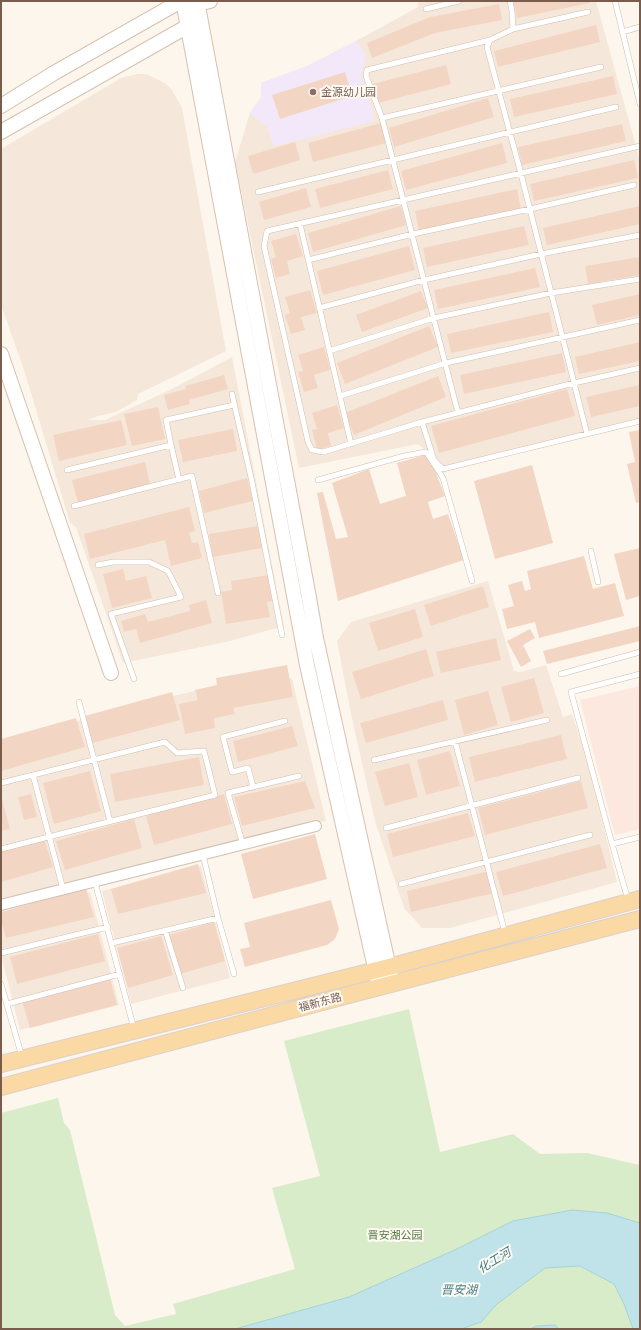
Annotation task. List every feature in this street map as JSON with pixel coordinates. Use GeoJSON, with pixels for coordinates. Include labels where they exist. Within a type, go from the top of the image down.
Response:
{"type":"FeatureCollection","features":[{"type":"Feature","properties":{"kind":"main road"},"geometry":{"type":"LineString","coordinates":[[1,106],[54,73],[182,1],[188,26],[307,665],[386,985]]}},
{"type":"Feature","properties":{"kind":"main road"},"geometry":{"type":"LineString","coordinates":[[1,132],[188,26],[198,2]]}},
{"type":"Feature","properties":{"kind":"main road"},"geometry":{"type":"LineString","coordinates":[[198,2],[316,638],[382,969]]}},
{"type":"Feature","properties":{"kind":"main road"},"geometry":{"type":"LineString","coordinates":[[1,354],[111,673]]}},
{"type":"Feature","properties":{"kind":"main road","name":"福新东路"},"geometry":{"type":"LineString","coordinates":[[1,1064],[382,969],[635,901]]}},
{"type":"Feature","properties":{"kind":"main road","name":"福新东路"},"geometry":{"type":"LineString","coordinates":[[1,1087],[640,919]]}},
{"type":"Feature","properties":{"kind":"street"},"geometry":{"type":"LineString","coordinates":[[1,905],[316,826]]}},
{"type":"Feature","properties":{"kind":"lane"},"geometry":{"type":"LineString","coordinates":[[426,9],[459,1]]}},
{"type":"Feature","properties":{"kind":"lane"},"geometry":{"type":"LineString","coordinates":[[510,1],[513,29]]}},
{"type":"Feature","properties":{"kind":"lane"},"geometry":{"type":"LineString","coordinates":[[616,1],[640,104]]}},
{"type":"Feature","properties":{"kind":"lane"},"geometry":{"type":"LineString","coordinates":[[458,413],[394,160],[382,118],[366,76],[367,70],[490,40],[513,29],[588,12]]}},
{"type":"Feature","properties":{"kind":"lane"},"geometry":{"type":"LineString","coordinates":[[622,32],[640,27]]}},
{"type":"Feature","properties":{"kind":"lane"},"geometry":{"type":"LineString","coordinates":[[490,40],[487,47],[587,434]]}},
{"type":"Feature","properties":{"kind":"lane"},"geometry":{"type":"LineString","coordinates":[[382,118],[601,67]]}},
{"type":"Feature","properties":{"kind":"lane"},"geometry":{"type":"LineString","coordinates":[[258,192],[616,107]]}},
{"type":"Feature","properties":{"kind":"lane"},"geometry":{"type":"LineString","coordinates":[[640,146],[267,231],[264,246],[308,442],[312,450],[323,452],[422,422],[574,383],[640,368]]}},
{"type":"Feature","properties":{"kind":"lane"},"geometry":{"type":"LineString","coordinates":[[308,260],[413,234],[634,185]]}},
{"type":"Feature","properties":{"kind":"lane"},"geometry":{"type":"LineString","coordinates":[[300,224],[351,444]]}},
{"type":"Feature","properties":{"kind":"lane"},"geometry":{"type":"LineString","coordinates":[[320,308],[424,280],[541,254],[640,235]]}},
{"type":"Feature","properties":{"kind":"lane"},"geometry":{"type":"LineString","coordinates":[[329,351],[434,318],[551,293],[640,279]]}},
{"type":"Feature","properties":{"kind":"lane"},"geometry":{"type":"LineString","coordinates":[[340,396],[446,363],[640,320]]}},
{"type":"Feature","properties":{"kind":"lane"},"geometry":{"type":"LineString","coordinates":[[232,394],[252,482],[282,635]]}},
{"type":"Feature","properties":{"kind":"lane"},"geometry":{"type":"LineString","coordinates":[[179,480],[166,420],[234,405]]}},
{"type":"Feature","properties":{"kind":"lane"},"geometry":{"type":"LineString","coordinates":[[422,422],[434,460],[443,469],[640,421]]}},
{"type":"Feature","properties":{"kind":"lane"},"geometry":{"type":"LineString","coordinates":[[67,470],[171,445]]}},
{"type":"Feature","properties":{"kind":"lane"},"geometry":{"type":"LineString","coordinates":[[318,480],[404,456],[426,452],[443,478],[472,581]]}},
{"type":"Feature","properties":{"kind":"lane"},"geometry":{"type":"LineString","coordinates":[[74,506],[192,476],[218,593]]}},
{"type":"Feature","properties":{"kind":"lane"},"geometry":{"type":"LineString","coordinates":[[591,551],[598,582]]}},
{"type":"Feature","properties":{"kind":"lane"},"geometry":{"type":"LineString","coordinates":[[98,565],[113,562],[149,562],[168,571],[181,597],[111,614],[134,679]]}},
{"type":"Feature","properties":{"kind":"lane"},"geometry":{"type":"LineString","coordinates":[[560,674],[640,652]]}},
{"type":"Feature","properties":{"kind":"lane"},"geometry":{"type":"LineString","coordinates":[[635,901],[612,844],[571,692],[640,674]]}},
{"type":"Feature","properties":{"kind":"lane"},"geometry":{"type":"LineString","coordinates":[[79,702],[110,821]]}},
{"type":"Feature","properties":{"kind":"lane"},"geometry":{"type":"LineString","coordinates":[[374,760],[546,720]]}},
{"type":"Feature","properties":{"kind":"lane"},"geometry":{"type":"LineString","coordinates":[[254,787],[248,768],[232,772],[223,737],[285,721]]}},
{"type":"Feature","properties":{"kind":"lane"},"geometry":{"type":"LineString","coordinates":[[455,741],[506,936]]}},
{"type":"Feature","properties":{"kind":"lane"},"geometry":{"type":"LineString","coordinates":[[1,783],[165,742],[177,754],[204,751],[215,796],[1,848]]}},
{"type":"Feature","properties":{"kind":"lane"},"geometry":{"type":"LineString","coordinates":[[33,775],[63,889]]}},
{"type":"Feature","properties":{"kind":"lane"},"geometry":{"type":"LineString","coordinates":[[243,845],[228,793],[299,776]]}},
{"type":"Feature","properties":{"kind":"lane"},"geometry":{"type":"LineString","coordinates":[[386,828],[578,778]]}},
{"type":"Feature","properties":{"kind":"lane"},"geometry":{"type":"LineString","coordinates":[[401,884],[590,835]]}},
{"type":"Feature","properties":{"kind":"lane"},"geometry":{"type":"LineString","coordinates":[[612,844],[640,837]]}},
{"type":"Feature","properties":{"kind":"lane"},"geometry":{"type":"LineString","coordinates":[[203,855],[218,918],[234,974]]}},
{"type":"Feature","properties":{"kind":"lane"},"geometry":{"type":"LineString","coordinates":[[95,882],[135,1030]]}},
{"type":"Feature","properties":{"kind":"lane"},"geometry":{"type":"LineString","coordinates":[[112,943],[218,918]]}},
{"type":"Feature","properties":{"kind":"lane"},"geometry":{"type":"LineString","coordinates":[[1,953],[108,927]]}},
{"type":"Feature","properties":{"kind":"lane"},"geometry":{"type":"LineString","coordinates":[[165,930],[183,988]]}},
{"type":"Feature","properties":{"kind":"lane"},"geometry":{"type":"LineString","coordinates":[[7,1004],[120,974]]}},
{"type":"Feature","properties":{"kind":"lane"},"geometry":{"type":"LineString","coordinates":[[1,984],[22,1058]]}},
{"type":"Feature","properties":{"kind":"shaded area"},"geometry":{"type":"Polygon","coordinates":[[[418,1],[596,1],[640,161],[640,418],[439,468],[426,450],[418,444],[299,468],[235,162],[250,113],[261,97],[261,83],[307,66],[356,41],[418,7],[418,1]]]}},
{"type":"Feature","properties":{"kind":"shaded area","name":"金源幼儿园"},"geometry":{"type":"Polygon","coordinates":[[[356,41],[365,54],[365,63],[361,72],[363,88],[370,102],[374,121],[274,146],[267,127],[250,113],[261,97],[261,83],[307,66],[356,41]]]}},
{"type":"Feature","properties":{"kind":"shaded area"},"geometry":{"type":"Polygon","coordinates":[[[138,74],[146,74],[165,83],[172,90],[182,108],[226,351],[138,394],[137,400],[116,412],[87,420],[105,420],[170,390],[232,357],[284,626],[226,642],[123,663],[76,527],[70,523],[24,370],[1,305],[1,149],[121,78],[138,74]]]}},
{"type":"Feature","properties":{"kind":"shaded area"},"geometry":{"type":"Polygon","coordinates":[[[488,581],[514,671],[520,672],[546,665],[563,717],[572,714],[589,766],[617,882],[450,928],[422,928],[404,908],[375,821],[351,714],[337,641],[351,622],[488,581]]]}},
{"type":"Feature","properties":{"kind":"shaded area"},"geometry":{"type":"Polygon","coordinates":[[[277,673],[292,679],[326,821],[1,900],[1,741],[168,697],[277,673]]]}},
{"type":"Feature","properties":{"kind":"shaded area"},"geometry":{"type":"Polygon","coordinates":[[[640,686],[640,829],[615,835],[580,700],[640,686]]]}},
{"type":"Feature","properties":{"kind":"shaded area"},"geometry":{"type":"Polygon","coordinates":[[[201,866],[230,978],[131,1004],[102,891],[201,866]]]}},
{"type":"Feature","properties":{"kind":"shaded area"},"geometry":{"type":"Polygon","coordinates":[[[90,892],[119,1005],[20,1030],[1,955],[1,915],[90,892]]]}},
{"type":"Feature","properties":{"kind":"green space","name":"晋安湖公园"},"geometry":{"type":"Polygon","coordinates":[[[409,1009],[440,1152],[513,1134],[540,1154],[587,1153],[640,1165],[640,1329],[1,1329],[1,1113],[58,1098],[64,1123],[70,1130],[115,1315],[125,1326],[176,1314],[173,1304],[295,1269],[272,1188],[320,1176],[284,1041],[409,1009]]]}},
{"type":"Feature","properties":{"kind":"water","name":"晋安湖"},"geometry":{"type":"Polygon","coordinates":[[[572,1210],[607,1213],[640,1223],[640,1329],[633,1329],[624,1304],[614,1284],[580,1266],[545,1268],[497,1304],[481,1322],[461,1329],[235,1329],[349,1297],[459,1248],[513,1221],[572,1210]]]}},
{"type":"Feature","properties":{"kind":"water"},"geometry":{"type":"Polygon","coordinates":[[[555,1325],[559,1329],[530,1329],[537,1326],[555,1325]]]}},
{"type":"Feature","properties":{"kind":"building"},"geometry":{"type":"Polygon","coordinates":[[[513,1],[590,1],[590,3],[517,18],[513,1]]]}},
{"type":"Feature","properties":{"kind":"building"},"geometry":{"type":"Polygon","coordinates":[[[499,4],[502,20],[435,33],[372,58],[367,43],[430,17],[499,4]]]}},
{"type":"Feature","properties":{"kind":"building"},"geometry":{"type":"Polygon","coordinates":[[[596,25],[600,42],[498,67],[494,51],[596,25]]]}},
{"type":"Feature","properties":{"kind":"building"},"geometry":{"type":"Polygon","coordinates":[[[446,65],[451,84],[378,103],[373,84],[446,65]]]}},
{"type":"Feature","properties":{"kind":"building"},"geometry":{"type":"Polygon","coordinates":[[[345,72],[352,96],[280,119],[272,95],[345,72]]]}},
{"type":"Feature","properties":{"kind":"building"},"geometry":{"type":"Polygon","coordinates":[[[613,76],[617,94],[514,117],[510,99],[613,76]]]}},
{"type":"Feature","properties":{"kind":"building"},"geometry":{"type":"Polygon","coordinates":[[[488,98],[494,117],[394,147],[389,128],[488,98]]]}},
{"type":"Feature","properties":{"kind":"building"},"geometry":{"type":"Polygon","coordinates":[[[381,123],[387,143],[313,162],[308,143],[381,123]]]}},
{"type":"Feature","properties":{"kind":"building"},"geometry":{"type":"Polygon","coordinates":[[[622,124],[626,141],[522,165],[518,147],[622,124]]]}},
{"type":"Feature","properties":{"kind":"building"},"geometry":{"type":"Polygon","coordinates":[[[295,142],[300,160],[253,174],[248,156],[295,142]]]}},
{"type":"Feature","properties":{"kind":"building"},"geometry":{"type":"Polygon","coordinates":[[[502,143],[507,163],[406,190],[401,171],[502,143]]]}},
{"type":"Feature","properties":{"kind":"building"},"geometry":{"type":"Polygon","coordinates":[[[634,160],[638,178],[534,201],[530,184],[634,160]]]}},
{"type":"Feature","properties":{"kind":"building"},"geometry":{"type":"Polygon","coordinates":[[[388,170],[393,189],[320,208],[315,189],[388,170]]]}},
{"type":"Feature","properties":{"kind":"building"},"geometry":{"type":"Polygon","coordinates":[[[306,188],[311,207],[264,220],[259,202],[306,188]]]}},
{"type":"Feature","properties":{"kind":"building"},"geometry":{"type":"Polygon","coordinates":[[[517,189],[521,209],[419,230],[415,211],[517,189]]]}},
{"type":"Feature","properties":{"kind":"building"},"geometry":{"type":"Polygon","coordinates":[[[401,206],[406,225],[313,252],[308,233],[401,206]]]}},
{"type":"Feature","properties":{"kind":"building"},"geometry":{"type":"Polygon","coordinates":[[[640,206],[640,224],[547,245],[543,228],[640,206]]]}},
{"type":"Feature","properties":{"kind":"building"},"geometry":{"type":"Polygon","coordinates":[[[524,226],[529,245],[427,267],[423,248],[524,226]]]}},
{"type":"Feature","properties":{"kind":"building"},"geometry":{"type":"Polygon","coordinates":[[[296,234],[303,256],[287,261],[290,274],[276,278],[271,259],[276,257],[271,241],[296,234]]]}},
{"type":"Feature","properties":{"kind":"building"},"geometry":{"type":"Polygon","coordinates":[[[409,246],[415,270],[323,295],[317,271],[409,246]]]}},
{"type":"Feature","properties":{"kind":"building"},"geometry":{"type":"Polygon","coordinates":[[[640,257],[640,275],[588,284],[585,266],[640,257]]]}},
{"type":"Feature","properties":{"kind":"building"},"geometry":{"type":"Polygon","coordinates":[[[535,268],[540,287],[438,309],[434,290],[535,268]]]}},
{"type":"Feature","properties":{"kind":"building"},"geometry":{"type":"Polygon","coordinates":[[[310,290],[317,313],[301,317],[305,330],[291,334],[285,315],[290,313],[285,297],[310,290]]]}},
{"type":"Feature","properties":{"kind":"building"},"geometry":{"type":"Polygon","coordinates":[[[421,291],[428,308],[362,332],[356,315],[421,291]]]}},
{"type":"Feature","properties":{"kind":"building"},"geometry":{"type":"Polygon","coordinates":[[[640,294],[640,315],[597,325],[592,305],[640,294]]]}},
{"type":"Feature","properties":{"kind":"building"},"geometry":{"type":"Polygon","coordinates":[[[549,312],[553,332],[451,353],[447,334],[549,312]]]}},
{"type":"Feature","properties":{"kind":"building"},"geometry":{"type":"Polygon","coordinates":[[[429,326],[438,347],[345,384],[337,363],[429,326]]]}},
{"type":"Feature","properties":{"kind":"building"},"geometry":{"type":"Polygon","coordinates":[[[640,342],[640,361],[579,374],[575,357],[640,342]]]}},
{"type":"Feature","properties":{"kind":"building"},"geometry":{"type":"Polygon","coordinates":[[[324,347],[330,370],[314,375],[318,388],[304,392],[298,372],[303,371],[298,355],[324,347]]]}},
{"type":"Feature","properties":{"kind":"building"},"geometry":{"type":"Polygon","coordinates":[[[562,353],[566,372],[464,394],[460,375],[562,353]]]}},
{"type":"Feature","properties":{"kind":"building"},"geometry":{"type":"Polygon","coordinates":[[[224,375],[228,389],[189,400],[190,404],[168,410],[164,395],[186,389],[185,386],[224,375]]]}},
{"type":"Feature","properties":{"kind":"building"},"geometry":{"type":"Polygon","coordinates":[[[438,376],[446,397],[354,435],[345,413],[438,376]]]}},
{"type":"Feature","properties":{"kind":"building"},"geometry":{"type":"Polygon","coordinates":[[[640,385],[640,406],[591,417],[586,397],[640,385]]]}},
{"type":"Feature","properties":{"kind":"building"},"geometry":{"type":"Polygon","coordinates":[[[567,389],[575,416],[439,453],[431,426],[567,389]]]}},
{"type":"Feature","properties":{"kind":"building"},"geometry":{"type":"Polygon","coordinates":[[[337,405],[344,428],[328,433],[331,446],[317,450],[312,430],[317,429],[312,413],[337,405]]]}},
{"type":"Feature","properties":{"kind":"building"},"geometry":{"type":"Polygon","coordinates":[[[158,407],[165,439],[132,446],[124,414],[158,407]]]}},
{"type":"Feature","properties":{"kind":"building"},"geometry":{"type":"Polygon","coordinates":[[[121,420],[127,445],[59,461],[53,435],[121,420]]]}},
{"type":"Feature","properties":{"kind":"building"},"geometry":{"type":"Polygon","coordinates":[[[233,429],[237,451],[183,462],[178,440],[233,429]]]}},
{"type":"Feature","properties":{"kind":"building"},"geometry":{"type":"Polygon","coordinates":[[[640,430],[640,502],[636,503],[627,464],[635,462],[629,432],[640,430]]]}},
{"type":"Feature","properties":{"kind":"building"},"geometry":{"type":"Polygon","coordinates":[[[425,455],[434,468],[445,496],[428,502],[433,519],[448,514],[464,560],[338,601],[317,493],[323,492],[336,539],[348,537],[332,483],[369,469],[380,504],[406,496],[397,463],[425,455]]]}},
{"type":"Feature","properties":{"kind":"building"},"geometry":{"type":"Polygon","coordinates":[[[145,462],[150,484],[78,503],[72,480],[145,462]]]}},
{"type":"Feature","properties":{"kind":"building"},"geometry":{"type":"Polygon","coordinates":[[[532,465],[553,543],[495,559],[474,481],[532,465]]]}},
{"type":"Feature","properties":{"kind":"building"},"geometry":{"type":"Polygon","coordinates":[[[247,478],[253,501],[204,513],[199,491],[247,478]]]}},
{"type":"Feature","properties":{"kind":"building"},"geometry":{"type":"Polygon","coordinates":[[[189,507],[195,531],[189,533],[192,543],[198,542],[202,558],[171,566],[165,540],[90,559],[84,534],[189,507]]]}},
{"type":"Feature","properties":{"kind":"building"},"geometry":{"type":"Polygon","coordinates":[[[258,526],[262,548],[213,557],[209,534],[258,526]]]}},
{"type":"Feature","properties":{"kind":"building"},"geometry":{"type":"Polygon","coordinates":[[[640,548],[640,596],[626,600],[614,554],[640,548]]]}},
{"type":"Feature","properties":{"kind":"building"},"geometry":{"type":"Polygon","coordinates":[[[584,556],[593,589],[615,583],[624,616],[539,638],[535,622],[507,629],[502,609],[514,606],[508,585],[522,581],[525,591],[531,589],[527,571],[584,556]]]}},
{"type":"Feature","properties":{"kind":"building"},"geometry":{"type":"Polygon","coordinates":[[[123,569],[126,581],[146,576],[152,598],[112,608],[103,574],[123,569]]]}},
{"type":"Feature","properties":{"kind":"building"},"geometry":{"type":"Polygon","coordinates":[[[269,575],[273,601],[267,602],[270,617],[226,624],[221,592],[232,590],[231,581],[269,575]]]}},
{"type":"Feature","properties":{"kind":"building"},"geometry":{"type":"Polygon","coordinates":[[[483,586],[489,607],[431,626],[424,605],[483,586]]]}},
{"type":"Feature","properties":{"kind":"building"},"geometry":{"type":"Polygon","coordinates":[[[206,600],[212,623],[140,643],[136,629],[124,632],[121,621],[145,614],[148,622],[190,611],[189,605],[206,600]]]}},
{"type":"Feature","properties":{"kind":"building"},"geometry":{"type":"Polygon","coordinates":[[[415,609],[423,637],[378,651],[369,623],[415,609]]]}},
{"type":"Feature","properties":{"kind":"building"},"geometry":{"type":"Polygon","coordinates":[[[640,626],[640,641],[547,664],[543,651],[640,626]]]}},
{"type":"Feature","properties":{"kind":"building"},"geometry":{"type":"Polygon","coordinates":[[[530,629],[535,638],[523,645],[531,661],[521,667],[507,641],[530,629]]]}},
{"type":"Feature","properties":{"kind":"building"},"geometry":{"type":"Polygon","coordinates":[[[496,638],[501,660],[441,673],[436,652],[496,638]]]}},
{"type":"Feature","properties":{"kind":"building"},"geometry":{"type":"Polygon","coordinates":[[[426,649],[434,676],[361,699],[352,672],[426,649]]]}},
{"type":"Feature","properties":{"kind":"building"},"geometry":{"type":"Polygon","coordinates":[[[287,665],[293,697],[233,708],[235,714],[214,718],[215,728],[185,734],[179,704],[198,700],[195,690],[217,685],[216,678],[287,665]]]}},
{"type":"Feature","properties":{"kind":"building"},"geometry":{"type":"Polygon","coordinates":[[[534,678],[544,713],[511,722],[501,687],[534,678]]]}},
{"type":"Feature","properties":{"kind":"building"},"geometry":{"type":"Polygon","coordinates":[[[488,691],[498,725],[464,735],[455,700],[488,691]]]}},
{"type":"Feature","properties":{"kind":"building"},"geometry":{"type":"Polygon","coordinates":[[[172,692],[180,720],[92,743],[85,716],[172,692]]]}},
{"type":"Feature","properties":{"kind":"building"},"geometry":{"type":"Polygon","coordinates":[[[443,700],[448,720],[366,743],[360,723],[443,700]]]}},
{"type":"Feature","properties":{"kind":"building"},"geometry":{"type":"Polygon","coordinates":[[[76,718],[85,747],[1,771],[1,739],[76,718]]]}},
{"type":"Feature","properties":{"kind":"building"},"geometry":{"type":"Polygon","coordinates":[[[292,726],[298,746],[238,762],[233,741],[292,726]]]}},
{"type":"Feature","properties":{"kind":"building"},"geometry":{"type":"Polygon","coordinates":[[[561,735],[567,759],[475,782],[469,757],[561,735]]]}},
{"type":"Feature","properties":{"kind":"building"},"geometry":{"type":"Polygon","coordinates":[[[450,751],[460,786],[426,795],[417,760],[450,751]]]}},
{"type":"Feature","properties":{"kind":"building"},"geometry":{"type":"Polygon","coordinates":[[[199,757],[204,785],[115,802],[110,774],[199,757]]]}},
{"type":"Feature","properties":{"kind":"building"},"geometry":{"type":"Polygon","coordinates":[[[409,763],[418,797],[385,806],[375,772],[409,763]]]}},
{"type":"Feature","properties":{"kind":"building"},"geometry":{"type":"Polygon","coordinates":[[[90,771],[101,811],[54,824],[43,783],[90,771]]]}},
{"type":"Feature","properties":{"kind":"building"},"geometry":{"type":"Polygon","coordinates":[[[305,781],[315,808],[242,826],[234,797],[305,781]]]}},
{"type":"Feature","properties":{"kind":"building"},"geometry":{"type":"Polygon","coordinates":[[[581,781],[588,808],[485,835],[478,808],[581,781]]]}},
{"type":"Feature","properties":{"kind":"building"},"geometry":{"type":"Polygon","coordinates":[[[31,794],[37,817],[24,820],[18,797],[31,794]]]}},
{"type":"Feature","properties":{"kind":"building"},"geometry":{"type":"Polygon","coordinates":[[[224,794],[232,824],[154,845],[146,816],[224,794]]]}},
{"type":"Feature","properties":{"kind":"building"},"geometry":{"type":"Polygon","coordinates":[[[1,796],[10,829],[1,831],[1,796]]]}},
{"type":"Feature","properties":{"kind":"building"},"geometry":{"type":"Polygon","coordinates":[[[468,813],[475,836],[393,857],[387,834],[468,813]]]}},
{"type":"Feature","properties":{"kind":"building"},"geometry":{"type":"Polygon","coordinates":[[[134,819],[142,848],[65,870],[56,841],[134,819]]]}},
{"type":"Feature","properties":{"kind":"building"},"geometry":{"type":"Polygon","coordinates":[[[315,834],[327,879],[253,899],[241,854],[315,834]]]}},
{"type":"Feature","properties":{"kind":"building"},"geometry":{"type":"Polygon","coordinates":[[[44,838],[53,867],[1,882],[1,850],[44,838]]]}},
{"type":"Feature","properties":{"kind":"building"},"geometry":{"type":"Polygon","coordinates":[[[600,844],[607,868],[503,896],[496,872],[600,844]]]}},
{"type":"Feature","properties":{"kind":"building"},"geometry":{"type":"Polygon","coordinates":[[[198,864],[206,893],[118,914],[111,889],[198,864]]]}},
{"type":"Feature","properties":{"kind":"building"},"geometry":{"type":"Polygon","coordinates":[[[489,871],[494,893],[411,912],[407,891],[489,871]]]}},
{"type":"Feature","properties":{"kind":"building"},"geometry":{"type":"Polygon","coordinates":[[[86,888],[94,917],[6,938],[1,920],[1,912],[86,888]]]}},
{"type":"Feature","properties":{"kind":"building"},"geometry":{"type":"Polygon","coordinates":[[[331,900],[339,929],[335,939],[327,945],[245,967],[240,949],[250,947],[244,923],[331,900]]]}},
{"type":"Feature","properties":{"kind":"building"},"geometry":{"type":"Polygon","coordinates":[[[214,922],[225,961],[180,974],[169,935],[214,922]]]}},
{"type":"Feature","properties":{"kind":"building"},"geometry":{"type":"Polygon","coordinates":[[[98,934],[105,961],[17,984],[10,957],[98,934]]]}},
{"type":"Feature","properties":{"kind":"building"},"geometry":{"type":"Polygon","coordinates":[[[161,936],[173,975],[128,988],[117,948],[161,936]]]}},
{"type":"Feature","properties":{"kind":"building"},"geometry":{"type":"Polygon","coordinates":[[[110,978],[117,1005],[30,1028],[22,1001],[110,978]]]}},
{"type":"Feature","properties":{"kind":"place","name":"金源幼儿园"},"geometry":{"type":"Point","coordinates":[313,92]}},
{"type":"Feature","properties":{"kind":"water label","name":"化工河"},"geometry":{"type":"Point","coordinates":[494,1260]}}]}
